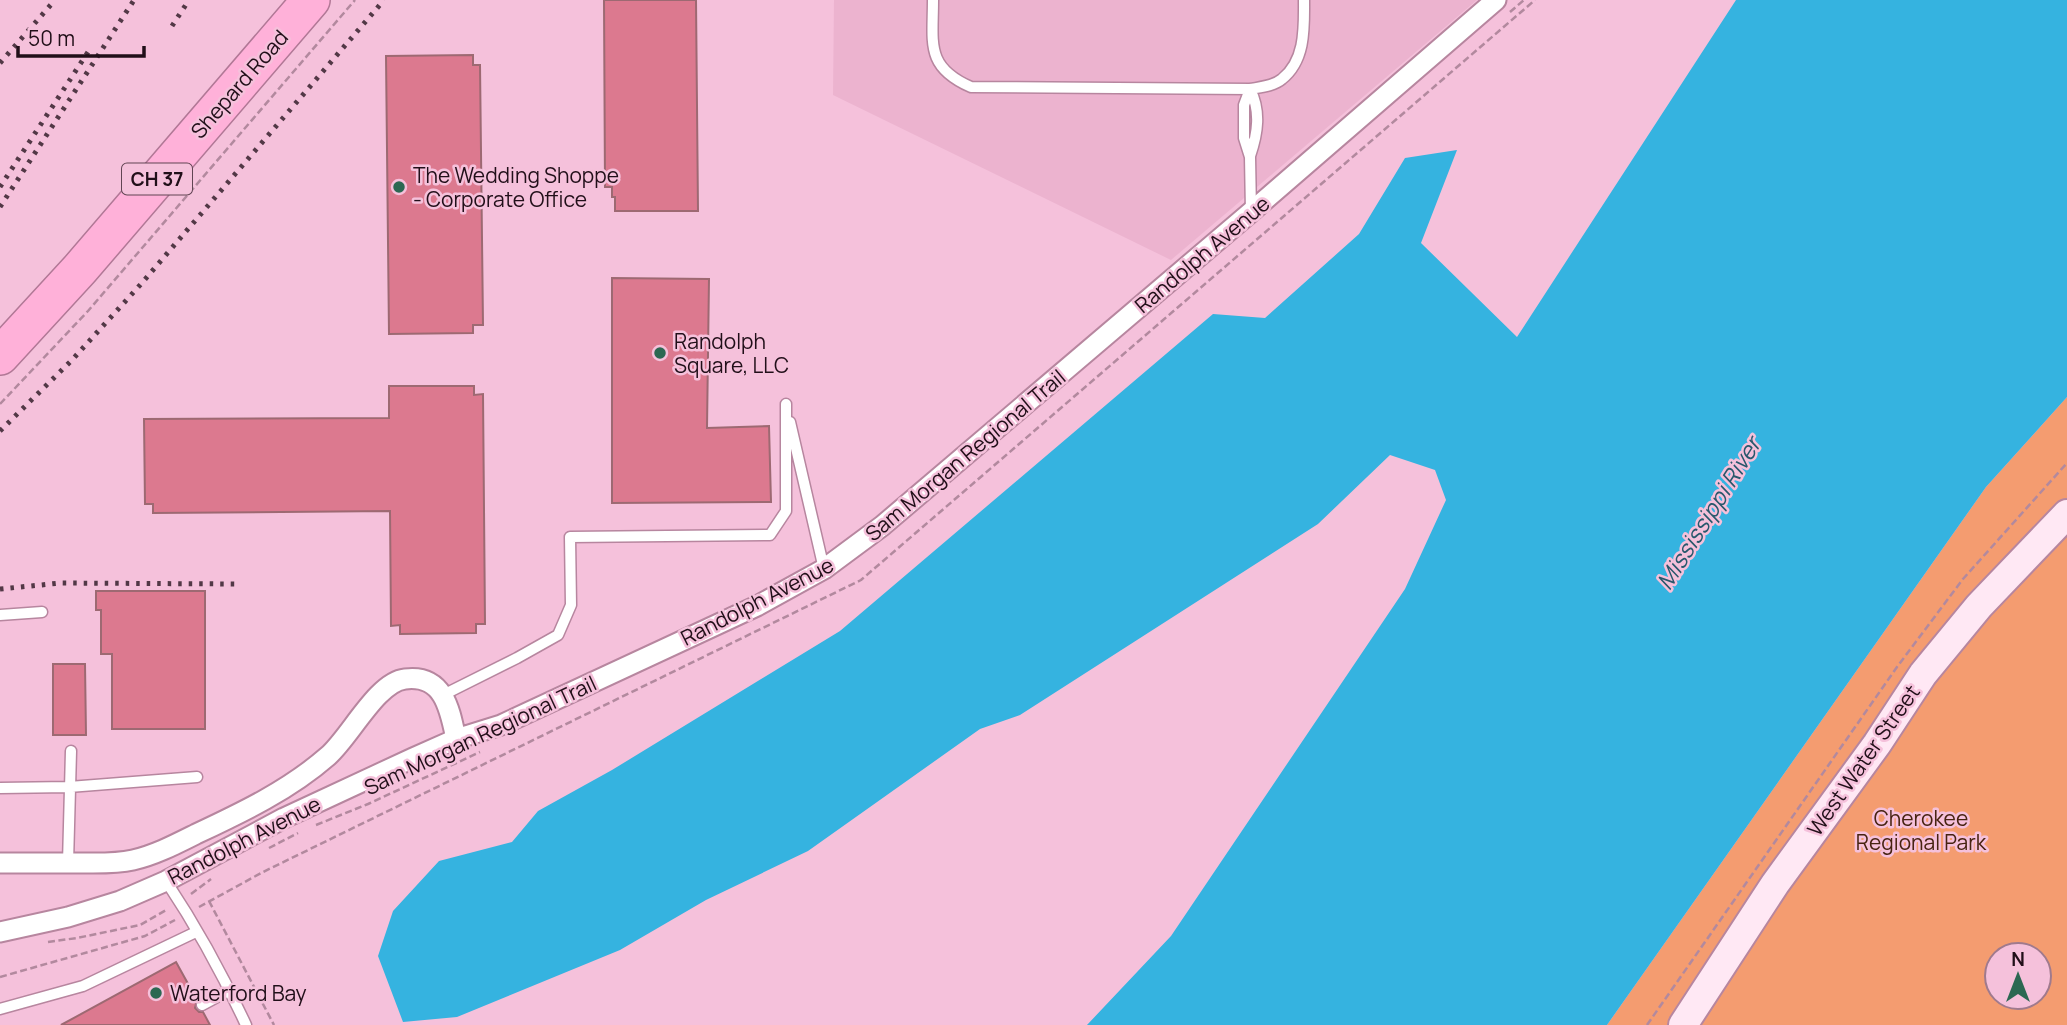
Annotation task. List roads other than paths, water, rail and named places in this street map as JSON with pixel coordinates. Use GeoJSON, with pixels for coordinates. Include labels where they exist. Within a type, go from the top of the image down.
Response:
{"type":"FeatureCollection","features":[{"type":"Feature","properties":{"kind":"highway","name":"Shepard Road"},"geometry":{"type":"LineString","coordinates":[[0,319],[60,254],[278,0]]}},
{"type":"Feature","properties":{"kind":"highway","name":"Shepard Road"},"geometry":{"type":"LineString","coordinates":[[0,356],[79,269],[311,0]]}},
{"type":"Feature","properties":{"kind":"street","name":"Randolph Avenue"},"geometry":{"type":"LineString","coordinates":[[0,932],[68,917],[120,901],[166,881],[284,818],[435,747],[501,725],[757,606],[824,569],[882,526],[1251,212],[1499,9]]}},
{"type":"Feature","properties":{"kind":"street","name":"West Water Street"},"geometry":{"type":"LineString","coordinates":[[1683,1025],[1774,884],[1877,744],[1923,674],[1979,606],[2067,514]]}},
{"type":"Feature","properties":{"kind":"street"},"geometry":{"type":"LineString","coordinates":[[0,863],[108,863],[156,853],[283,790],[331,754],[378,695],[390,684],[403,679],[420,678],[434,685],[443,695],[456,739]]}},
{"type":"Feature","properties":{"kind":"lane"},"geometry":{"type":"LineString","coordinates":[[933,0],[933,47],[936,59],[943,70],[971,87],[1250,89],[1268,86],[1282,79],[1295,63],[1303,42],[1304,0]]}},
{"type":"Feature","properties":{"kind":"lane"},"geometry":{"type":"LineString","coordinates":[[1250,89],[1244,105],[1244,138],[1250,157],[1251,212]]}},
{"type":"Feature","properties":{"kind":"lane"},"geometry":{"type":"LineString","coordinates":[[443,695],[558,635],[571,605],[570,537],[770,535],[786,510],[786,404],[824,569]]}},
{"type":"Feature","properties":{"kind":"lane"},"geometry":{"type":"LineString","coordinates":[[0,615],[42,612]]}},
{"type":"Feature","properties":{"kind":"lane"},"geometry":{"type":"LineString","coordinates":[[68,863],[71,751]]}},
{"type":"Feature","properties":{"kind":"lane"},"geometry":{"type":"LineString","coordinates":[[0,788],[69,787],[197,777]]}},
{"type":"Feature","properties":{"kind":"lane"},"geometry":{"type":"LineString","coordinates":[[166,881],[230,990],[246,1025]]}},
{"type":"Feature","properties":{"kind":"lane"},"geometry":{"type":"LineString","coordinates":[[0,1009],[83,986],[196,932]]}},
{"type":"Feature","properties":{"kind":"lane"},"geometry":{"type":"LineString","coordinates":[[202,1005],[230,990]]}},
{"type":"Feature","properties":{"kind":"water","name":"Mississippi River"},"geometry":{"type":"Polygon","coordinates":[[[1736,0],[2067,0],[2067,397],[1986,487],[1607,1025],[1087,1025],[1171,936],[1405,589],[1446,500],[1435,470],[1390,455],[1318,524],[1020,715],[980,729],[808,851],[706,900],[620,950],[457,1017],[403,1022],[378,956],[393,911],[439,861],[512,842],[538,811],[612,770],[840,631],[1213,314],[1265,318],[1359,234],[1405,158],[1457,150],[1421,243],[1517,337],[1736,0]]]}},
{"type":"Feature","properties":{"kind":"railway"},"geometry":{"type":"LineString","coordinates":[[0,63],[55,0]]}},
{"type":"Feature","properties":{"kind":"railway"},"geometry":{"type":"LineString","coordinates":[[0,207],[134,0]]}},
{"type":"Feature","properties":{"kind":"railway"},"geometry":{"type":"LineString","coordinates":[[172,26],[189,0]]}},
{"type":"Feature","properties":{"kind":"railway"},"geometry":{"type":"LineString","coordinates":[[0,431],[72,360],[141,284],[384,0]]}},
{"type":"Feature","properties":{"kind":"railway"},"geometry":{"type":"LineString","coordinates":[[0,187],[88,52]]}},
{"type":"Feature","properties":{"kind":"railway"},"geometry":{"type":"LineString","coordinates":[[0,589],[61,583],[236,584]]}},
{"type":"Feature","properties":{"kind":"place","name":"The Wedding Shoppe - Corporate Office"},"geometry":{"type":"Point","coordinates":[399,187]}},
{"type":"Feature","properties":{"kind":"place","name":"Randolph Square, LLC"},"geometry":{"type":"Point","coordinates":[660,353]}},
{"type":"Feature","properties":{"kind":"place","name":"Waterford Bay"},"geometry":{"type":"Point","coordinates":[156,993]}},
{"type":"Feature","properties":{"kind":"park label","name":"Cherokee Regional Park"},"geometry":{"type":"Point","coordinates":[1921,830]}}]}
